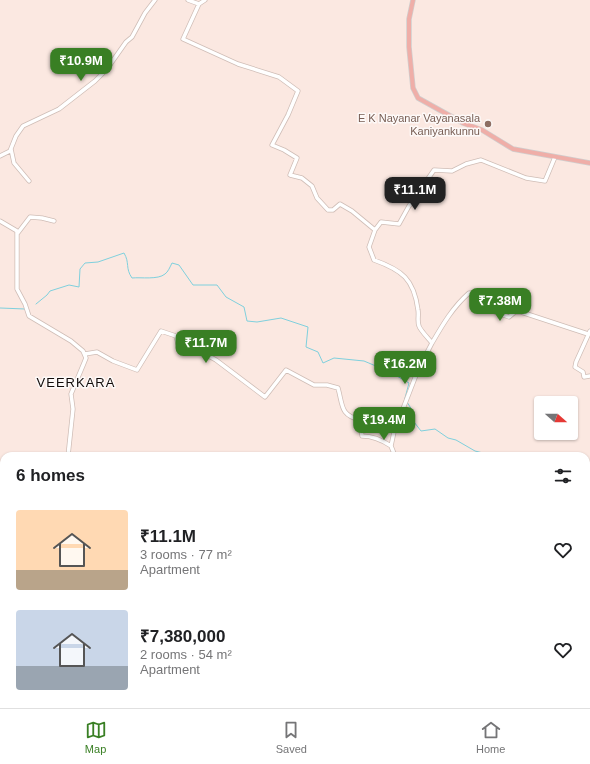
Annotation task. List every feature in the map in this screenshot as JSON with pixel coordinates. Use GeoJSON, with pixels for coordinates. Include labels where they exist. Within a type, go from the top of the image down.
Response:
{"type":"FeatureCollection","features":[{"type":"Feature","properties":{"kind":"main road"},"geometry":{"type":"LineString","coordinates":[[413,0],[409,19],[409,47],[413,88],[418,98],[463,123],[482,130],[513,149],[590,163]]}},
{"type":"Feature","properties":{"kind":"street"},"geometry":{"type":"LineString","coordinates":[[29,181],[14,163],[11,149],[16,136],[23,126],[59,109],[95,81],[107,69],[126,42],[132,37],[145,13],[155,0]]}},
{"type":"Feature","properties":{"kind":"street"},"geometry":{"type":"LineString","coordinates":[[188,0],[199,4]]}},
{"type":"Feature","properties":{"kind":"street"},"geometry":{"type":"LineString","coordinates":[[204,0],[199,4],[183,39],[238,64],[279,77],[298,91],[288,115],[272,145],[297,158],[290,175],[302,178],[312,186],[316,198],[328,210],[333,210],[340,204],[352,211],[375,230]]}},
{"type":"Feature","properties":{"kind":"street"},"geometry":{"type":"LineString","coordinates":[[0,156],[11,149]]}},
{"type":"Feature","properties":{"kind":"street"},"geometry":{"type":"LineString","coordinates":[[432,343],[419,327],[418,310],[413,287],[402,274],[374,260],[369,247],[375,230],[381,222],[399,224],[409,206],[434,170],[452,171],[466,164],[481,160],[526,178],[545,181],[555,156]]}},
{"type":"Feature","properties":{"kind":"street"},"geometry":{"type":"LineString","coordinates":[[17,234],[30,217],[54,221]]}},
{"type":"Feature","properties":{"kind":"street"},"geometry":{"type":"LineString","coordinates":[[0,221],[15,229],[17,234],[17,289],[26,306],[29,316],[71,341],[85,354],[86,358],[70,394],[73,409],[68,452]]}},
{"type":"Feature","properties":{"kind":"street"},"geometry":{"type":"LineString","coordinates":[[391,446],[394,432],[418,370],[444,323],[458,303],[470,292],[476,295],[492,311],[509,317],[515,312],[522,312],[589,332],[575,367],[583,372],[584,377],[590,376]]}},
{"type":"Feature","properties":{"kind":"street"},"geometry":{"type":"LineString","coordinates":[[85,354],[97,352],[113,361],[137,370],[161,332],[176,336],[178,344],[205,354],[216,360],[265,397],[286,370],[314,385],[327,385],[338,388],[344,411],[351,418],[360,420],[362,436],[369,436],[384,441],[391,446],[393,452]]}},
{"type":"Feature","properties":{"kind":"waterway"},"geometry":{"type":"LineString","coordinates":[[36,304],[50,291],[69,285],[79,287],[80,269],[85,263],[98,262],[124,253],[132,278],[154,278],[162,276],[167,272],[172,263],[179,265],[193,285],[217,285],[226,297],[244,307],[247,321],[257,322],[281,318],[308,327],[306,347],[318,352],[323,363],[334,358],[364,361],[390,372],[409,383],[405,399]]}},
{"type":"Feature","properties":{"kind":"waterway"},"geometry":{"type":"LineString","coordinates":[[0,308],[25,309]]}},
{"type":"Feature","properties":{"kind":"waterway"},"geometry":{"type":"LineString","coordinates":[[407,402],[412,410],[411,418],[421,431],[435,429],[448,438],[456,440],[479,452]]}},
{"type":"Feature","properties":{"kind":"place","name":"E K Nayanar Vayanasala Kaniyankunnu"},"geometry":{"type":"Point","coordinates":[488,124]}},
{"type":"Feature","properties":{"kind":"district","name":"VEERKARA"},"geometry":{"type":"Point","coordinates":[76,382]}}]}
